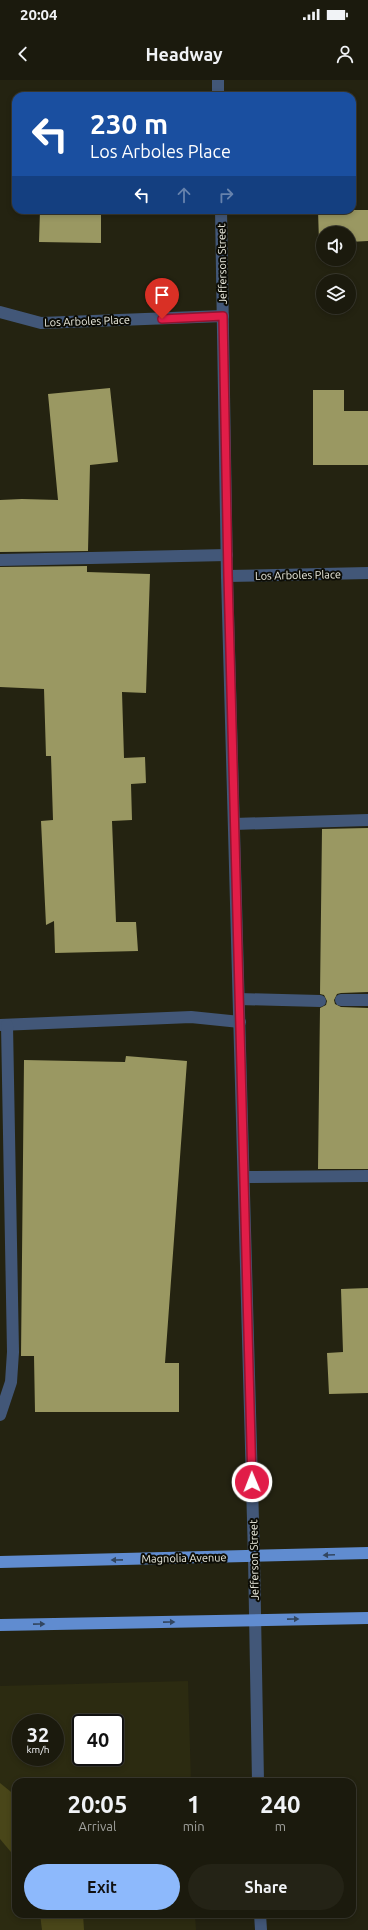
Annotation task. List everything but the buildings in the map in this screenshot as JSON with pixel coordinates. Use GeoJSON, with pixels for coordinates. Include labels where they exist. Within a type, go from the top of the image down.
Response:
{"type":"FeatureCollection","features":[{"type":"Feature","properties":{"kind":"main road","name":"Magnolia Avenue"},"geometry":{"type":"LineString","coordinates":[[0,1562],[254,1557],[368,1553]]}},
{"type":"Feature","properties":{"kind":"main road"},"geometry":{"type":"LineString","coordinates":[[0,1625],[368,1618]]}},
{"type":"Feature","properties":{"kind":"street"},"geometry":{"type":"LineString","coordinates":[[218,80],[218,92]]}},
{"type":"Feature","properties":{"kind":"street","name":"Jefferson Street"},"geometry":{"type":"LineString","coordinates":[[221,214],[227,555],[254,1557],[258,1778]]}},
{"type":"Feature","properties":{"kind":"street","name":"Los Arboles Place"},"geometry":{"type":"LineString","coordinates":[[0,312],[41,323],[223,316]]}},
{"type":"Feature","properties":{"kind":"street"},"geometry":{"type":"LineString","coordinates":[[0,560],[227,555]]}},
{"type":"Feature","properties":{"kind":"street","name":"Los Arboles Place"},"geometry":{"type":"LineString","coordinates":[[228,576],[368,573]]}},
{"type":"Feature","properties":{"kind":"street"},"geometry":{"type":"LineString","coordinates":[[234,824],[368,820]]}},
{"type":"Feature","properties":{"kind":"street"},"geometry":{"type":"LineString","coordinates":[[239,999],[320,1001]]}},
{"type":"Feature","properties":{"kind":"street"},"geometry":{"type":"LineString","coordinates":[[341,1000],[368,1000]]}},
{"type":"Feature","properties":{"kind":"street"},"geometry":{"type":"LineString","coordinates":[[0,1415],[11,1382],[12,1352],[4,1025],[191,1017],[240,1022]]}},
{"type":"Feature","properties":{"kind":"street"},"geometry":{"type":"LineString","coordinates":[[244,1178],[368,1176]]}},
{"type":"Feature","properties":{"kind":"street"},"geometry":{"type":"LineString","coordinates":[[260,1918],[261,1930]]}},
{"type":"Feature","properties":{"kind":"shaded area"},"geometry":{"type":"Polygon","coordinates":[[[188,1681],[191,1778],[12,1778],[12,1918],[195,1918],[196,1930],[0,1930],[0,1686],[188,1681]]]}},
{"type":"Feature","properties":{"kind":"shaded area"},"geometry":{"type":"Polygon","coordinates":[[[0,1783],[12,1793],[12,1853],[0,1839],[0,1783]]]}},
{"type":"Feature","properties":{"kind":"shaded area"},"geometry":{"type":"Polygon","coordinates":[[[40,1918],[83,1918],[84,1930],[42,1930],[40,1918]]]}},
{"type":"Feature","properties":{"kind":"route"},"geometry":{"type":"LineString","coordinates":[[162,319],[223,316],[228,576],[252,1482]]}}]}
